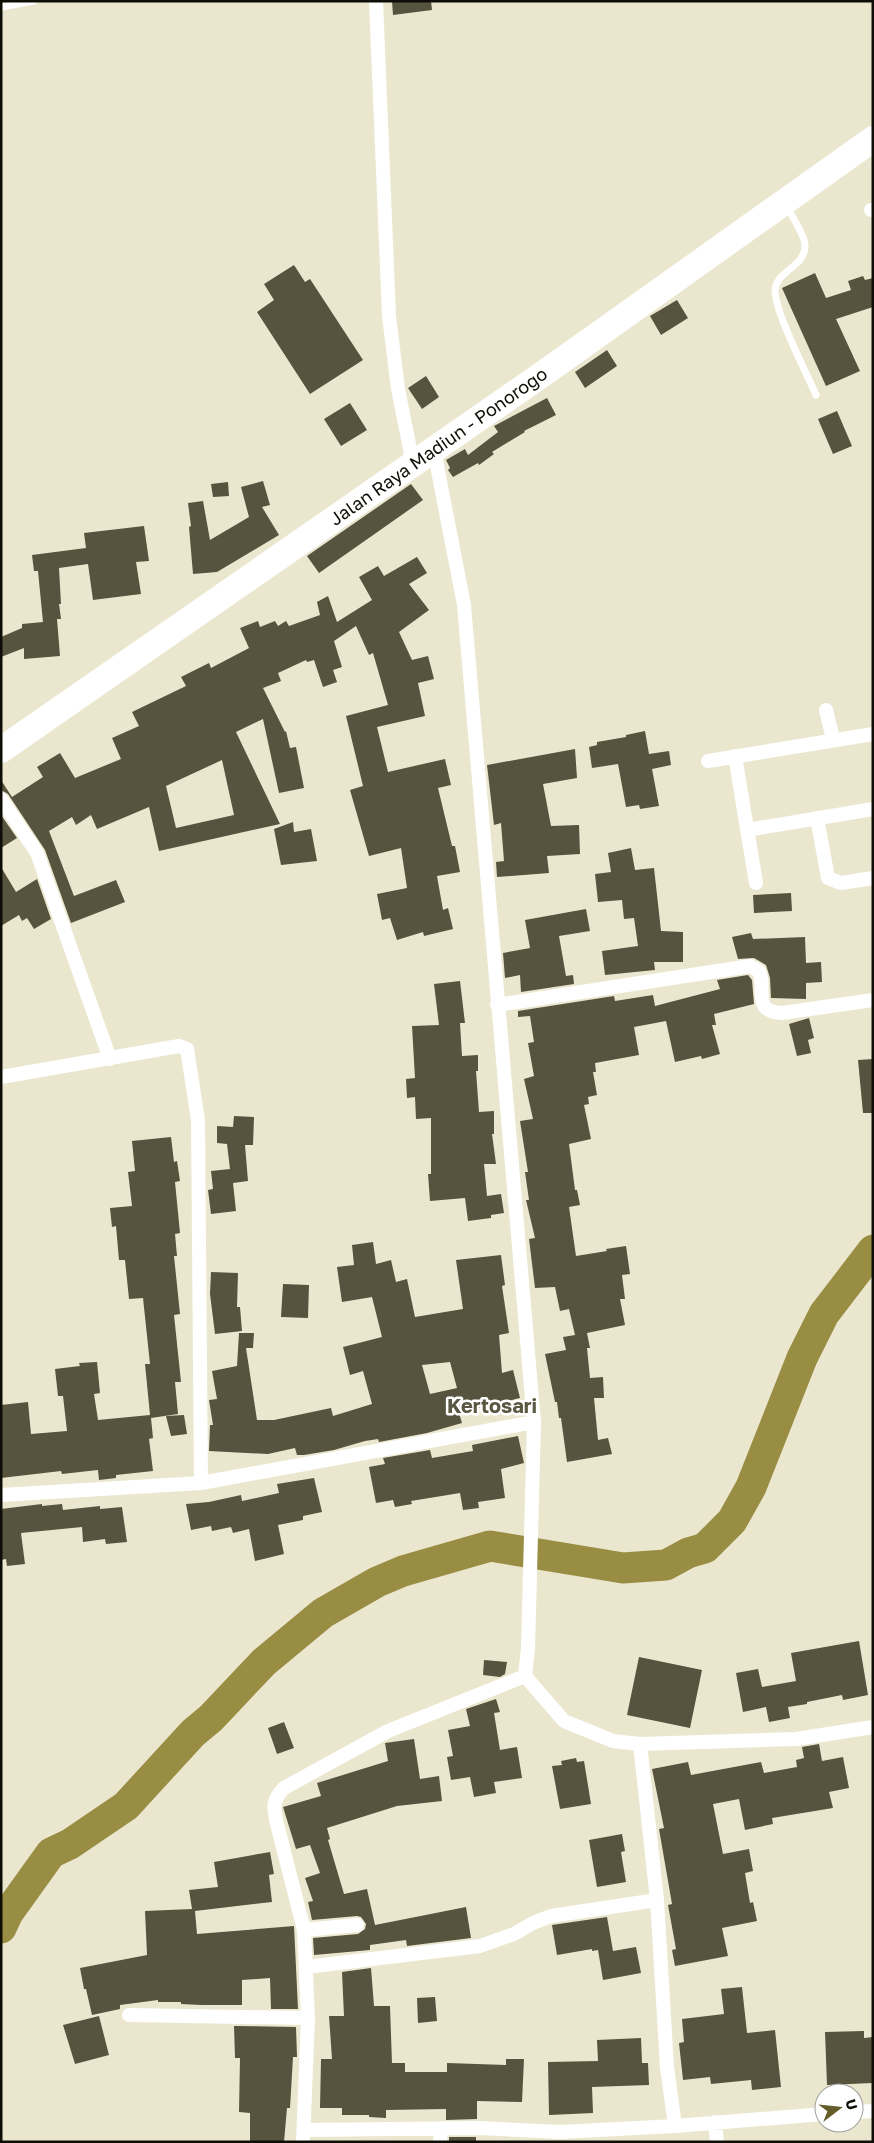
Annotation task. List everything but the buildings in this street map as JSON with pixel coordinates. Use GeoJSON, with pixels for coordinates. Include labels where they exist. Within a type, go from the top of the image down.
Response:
{"type":"FeatureCollection","features":[{"type":"Feature","properties":{"kind":"highway","name":"Jalan Raya Madiun - Ponorogo"},"geometry":{"type":"LineString","coordinates":[[1,750],[434,450],[873,139]]}},
{"type":"Feature","properties":{"kind":"street"},"geometry":{"type":"LineString","coordinates":[[376,1],[389,316],[398,389],[413,464]]}},
{"type":"Feature","properties":{"kind":"street"},"geometry":{"type":"LineString","coordinates":[[434,450],[464,605],[534,1422],[528,1648],[525,1676],[564,1721],[613,1741],[640,1744],[796,1739],[873,1727]]}},
{"type":"Feature","properties":{"kind":"street"},"geometry":{"type":"LineString","coordinates":[[826,710],[833,739]]}},
{"type":"Feature","properties":{"kind":"street"},"geometry":{"type":"LineString","coordinates":[[708,761],[833,739],[873,734]]}},
{"type":"Feature","properties":{"kind":"street"},"geometry":{"type":"LineString","coordinates":[[735,756],[756,883]]}},
{"type":"Feature","properties":{"kind":"street"},"geometry":{"type":"LineString","coordinates":[[1,799],[37,853],[110,1059]]}},
{"type":"Feature","properties":{"kind":"street"},"geometry":{"type":"LineString","coordinates":[[747,830],[873,809]]}},
{"type":"Feature","properties":{"kind":"street"},"geometry":{"type":"LineString","coordinates":[[817,818],[828,878],[841,883],[873,878]]}},
{"type":"Feature","properties":{"kind":"street"},"geometry":{"type":"LineString","coordinates":[[497,1005],[750,966],[759,971],[762,978],[762,1003],[765,1008],[772,1012],[782,1013],[873,1000]]}},
{"type":"Feature","properties":{"kind":"street"},"geometry":{"type":"LineString","coordinates":[[1,1077],[179,1046],[188,1050],[198,1120],[201,1483]]}},
{"type":"Feature","properties":{"kind":"street"},"geometry":{"type":"LineString","coordinates":[[1,1496],[201,1483],[534,1422]]}},
{"type":"Feature","properties":{"kind":"street"},"geometry":{"type":"LineString","coordinates":[[525,1676],[388,1731],[284,1788],[272,1804],[304,1930],[308,2018],[304,2136],[440,2135],[480,2128],[560,2132],[676,2126],[814,2115]]}},
{"type":"Feature","properties":{"kind":"street"},"geometry":{"type":"LineString","coordinates":[[640,1744],[657,1900],[667,2067],[676,2126]]}},
{"type":"Feature","properties":{"kind":"street"},"geometry":{"type":"LineString","coordinates":[[306,1967],[480,1946],[514,1934],[533,1923],[551,1916],[657,1900]]}},
{"type":"Feature","properties":{"kind":"street"},"geometry":{"type":"LineString","coordinates":[[304,1930],[357,1925]]}},
{"type":"Feature","properties":{"kind":"street"},"geometry":{"type":"LineString","coordinates":[[130,2015],[308,2018]]}},
{"type":"Feature","properties":{"kind":"street"},"geometry":{"type":"LineString","coordinates":[[715,2122],[717,2142]]}},
{"type":"Feature","properties":{"kind":"lane"},"geometry":{"type":"LineString","coordinates":[[1,7],[34,1]]}},
{"type":"Feature","properties":{"kind":"lane"},"geometry":{"type":"LineString","coordinates":[[785,202],[805,244],[803,257],[777,281],[775,291],[780,311],[816,395]]}},
{"type":"Feature","properties":{"kind":"waterway"},"geometry":{"type":"LineString","coordinates":[[1,1928],[8,1913],[51,1853],[70,1844],[126,1806],[193,1733],[211,1718],[264,1662],[323,1613],[377,1582],[403,1571],[490,1546],[623,1568],[666,1565],[688,1553],[705,1548],[732,1521],[751,1487],[802,1358],[824,1314],[873,1250]]}},
{"type":"Feature","properties":{"kind":"district","name":"Kertosari"},"geometry":{"type":"Point","coordinates":[492,1405]}}]}
